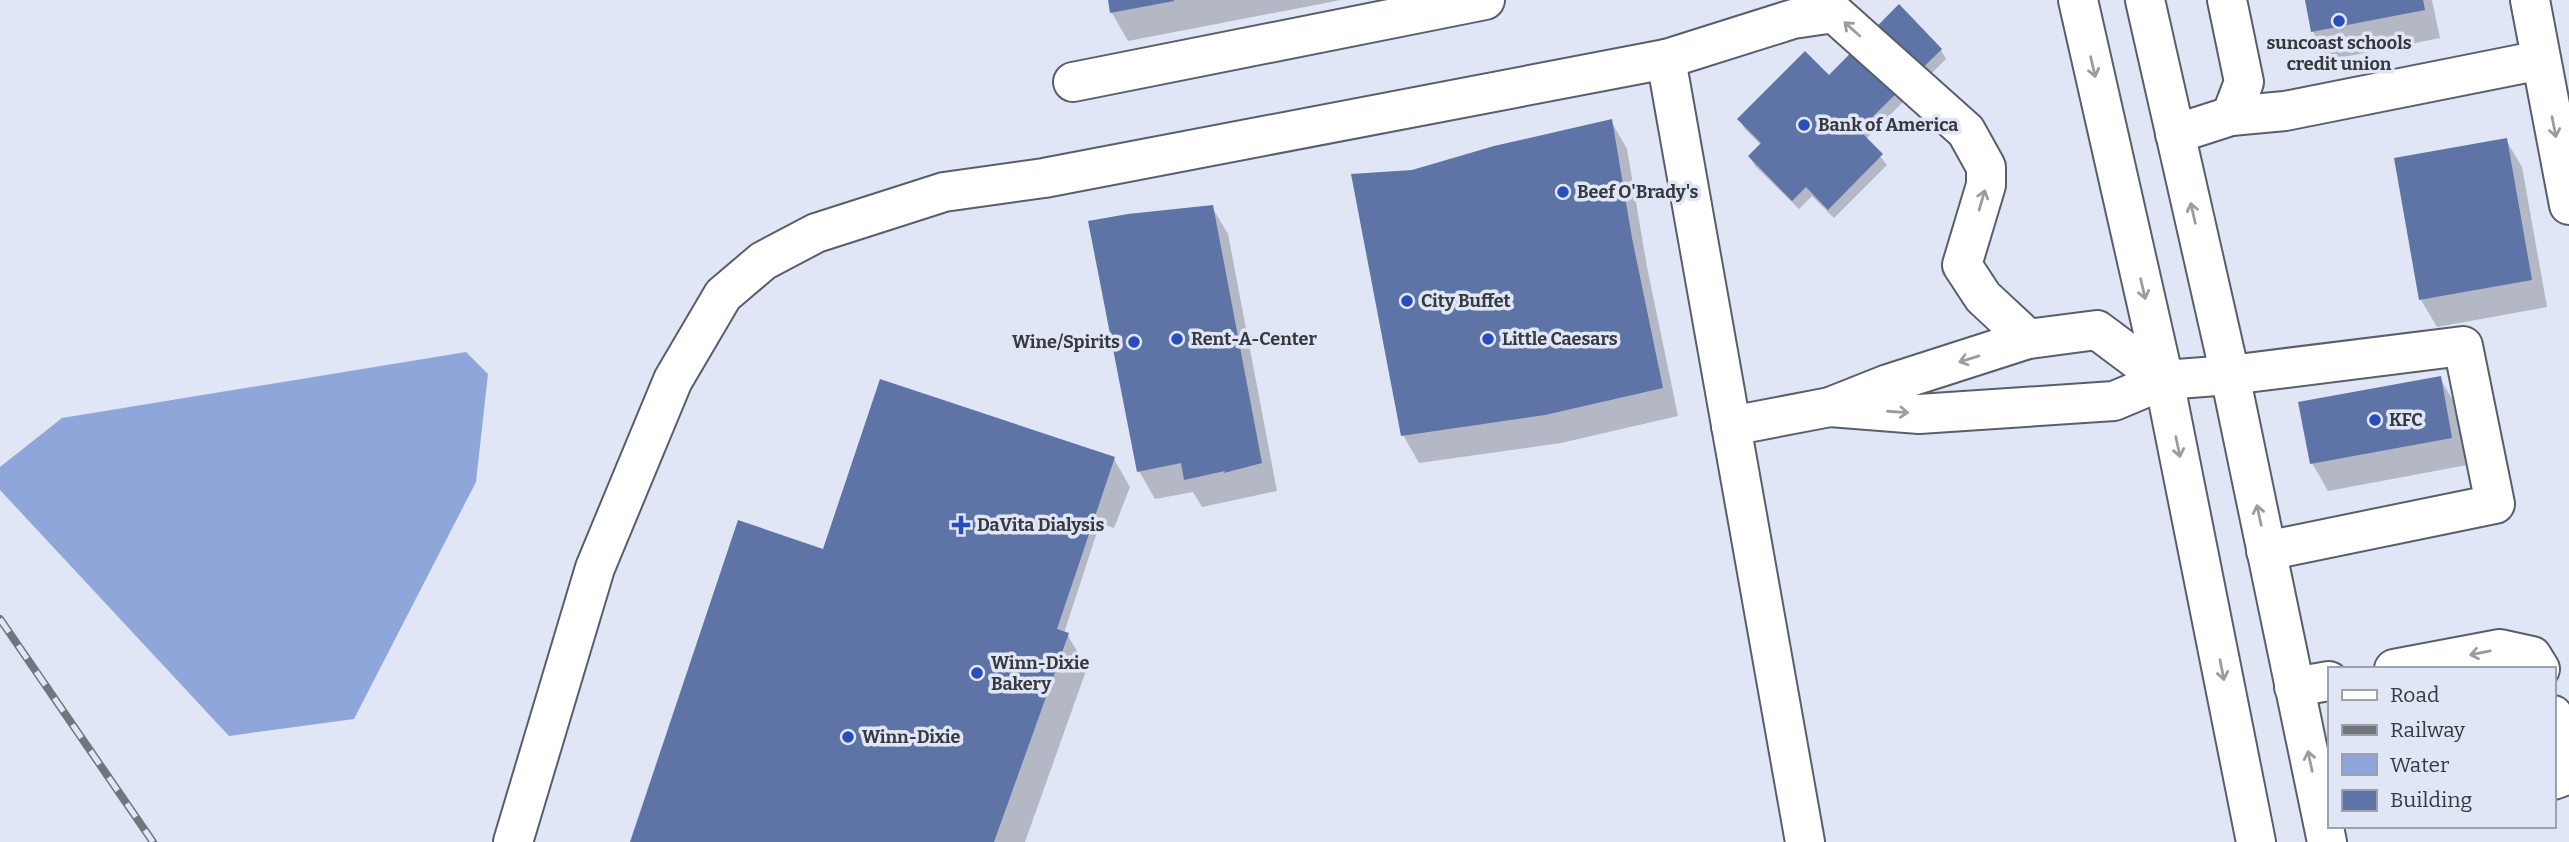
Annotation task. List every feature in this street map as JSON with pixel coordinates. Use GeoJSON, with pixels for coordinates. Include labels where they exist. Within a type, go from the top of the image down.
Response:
{"type":"FeatureCollection","features":[{"type":"Feature","properties":{"kind":"main road"},"geometry":{"type":"LineString","coordinates":[[1073,82],[1485,0]]}},
{"type":"Feature","properties":{"kind":"main road"},"geometry":{"type":"LineString","coordinates":[[2078,0],[2164,380],[2256,842]]}},
{"type":"Feature","properties":{"kind":"main road"},"geometry":{"type":"LineString","coordinates":[[2145,0],[2230,375],[2266,551],[2312,684],[2328,832]]}},
{"type":"Feature","properties":{"kind":"main road"},"geometry":{"type":"LineString","coordinates":[[2227,0],[2244,82],[2231,116]]}},
{"type":"Feature","properties":{"kind":"main road"},"geometry":{"type":"LineString","coordinates":[[2530,0],[2569,205]]}},
{"type":"Feature","properties":{"kind":"main road"},"geometry":{"type":"LineString","coordinates":[[513,842],[595,568],[673,380],[723,295],[763,261],[816,233],[944,192],[1044,178],[1666,59],[1793,19],[1834,13],[1966,131],[1986,167],[1986,185],[1962,265],[1983,297],[2028,339]]}},
{"type":"Feature","properties":{"kind":"main road"},"geometry":{"type":"LineString","coordinates":[[1666,59],[1805,842]]}},
{"type":"Feature","properties":{"kind":"main road"},"geometry":{"type":"LineString","coordinates":[[2175,134],[2231,116],[2285,111],[2541,60]]}},
{"type":"Feature","properties":{"kind":"main road"},"geometry":{"type":"LineString","coordinates":[[1731,426],[1830,407],[1888,384],[2028,339],[2097,330],[2164,380]]}},
{"type":"Feature","properties":{"kind":"main road"},"geometry":{"type":"LineString","coordinates":[[1830,407],[1919,414],[2114,401],[2164,380],[2230,375],[2463,346],[2495,504],[2266,551]]}},
{"type":"Feature","properties":{"kind":"main road"},"geometry":{"type":"LineString","coordinates":[[2405,667],[2500,649],[2532,656],[2539,667]]}},
{"type":"Feature","properties":{"kind":"main road"},"geometry":{"type":"LineString","coordinates":[[2555,724],[2567,775],[2555,779]]}},
{"type":"Feature","properties":{"kind":"water"},"geometry":{"type":"Polygon","coordinates":[[[466,352],[488,374],[476,482],[354,719],[229,736],[0,490],[0,467],[62,418],[466,352]]]}},
{"type":"Feature","properties":{"kind":"building"},"geometry":{"type":"Polygon","coordinates":[[[1108,0],[1174,0],[1174,1],[1110,13],[1108,0]]]}},
{"type":"Feature","properties":{"kind":"building","name":"suncoast schools credit union"},"geometry":{"type":"Polygon","coordinates":[[[2305,0],[2423,0],[2425,10],[2311,32],[2305,0]]]}},
{"type":"Feature","properties":{"kind":"building","name":"Bank of America"},"geometry":{"type":"Polygon","coordinates":[[[1899,4],[1942,49],[1859,130],[1883,154],[1828,210],[1806,187],[1792,201],[1748,156],[1761,143],[1737,119],[1805,51],[1829,75],[1899,4]]]}},
{"type":"Feature","properties":{"kind":"building"},"geometry":{"type":"Polygon","coordinates":[[[1612,119],[1632,238],[1663,388],[1545,415],[1401,436],[1351,174],[1412,170],[1494,146],[1612,119]]]}},
{"type":"Feature","properties":{"kind":"building"},"geometry":{"type":"Polygon","coordinates":[[[2507,138],[2532,280],[2419,300],[2394,158],[2507,138]]]}},
{"type":"Feature","properties":{"kind":"building"},"geometry":{"type":"Polygon","coordinates":[[[1213,205],[1262,463],[1184,480],[1181,463],[1137,472],[1088,221],[1213,205]]]}},
{"type":"Feature","properties":{"kind":"building","name":"KFC"},"geometry":{"type":"Polygon","coordinates":[[[2441,376],[2452,438],[2310,464],[2298,402],[2441,376]]]}},
{"type":"Feature","properties":{"kind":"building","name":"Winn-Dixie"},"geometry":{"type":"Polygon","coordinates":[[[880,379],[1115,457],[1057,629],[1069,633],[994,842],[630,842],[738,520],[823,549],[880,379]]]}},
{"type":"Feature","properties":{"kind":"railway"},"geometry":{"type":"LineString","coordinates":[[0,619],[153,842]]}},
{"type":"Feature","properties":{"kind":"place","name":"suncoast schools credit union"},"geometry":{"type":"Point","coordinates":[2339,21]}},
{"type":"Feature","properties":{"kind":"place","name":"Bank of America"},"geometry":{"type":"Point","coordinates":[1804,125]}},
{"type":"Feature","properties":{"kind":"place","name":"Beef O'Brady's"},"geometry":{"type":"Point","coordinates":[1563,192]}},
{"type":"Feature","properties":{"kind":"place","name":"City Buffet"},"geometry":{"type":"Point","coordinates":[1407,301]}},
{"type":"Feature","properties":{"kind":"place","name":"Rent-A-Center"},"geometry":{"type":"Point","coordinates":[1177,339]}},
{"type":"Feature","properties":{"kind":"place","name":"Little Caesars"},"geometry":{"type":"Point","coordinates":[1488,339]}},
{"type":"Feature","properties":{"kind":"place","name":"Wine/Spirits"},"geometry":{"type":"Point","coordinates":[1134,342]}},
{"type":"Feature","properties":{"kind":"place","name":"KFC"},"geometry":{"type":"Point","coordinates":[2375,420]}},
{"type":"Feature","properties":{"kind":"place","name":"DaVita Dialysis"},"geometry":{"type":"Point","coordinates":[961,525]}},
{"type":"Feature","properties":{"kind":"place","name":"Winn-Dixie Bakery"},"geometry":{"type":"Point","coordinates":[977,673]}},
{"type":"Feature","properties":{"kind":"place","name":"Winn-Dixie"},"geometry":{"type":"Point","coordinates":[848,737]}}]}
